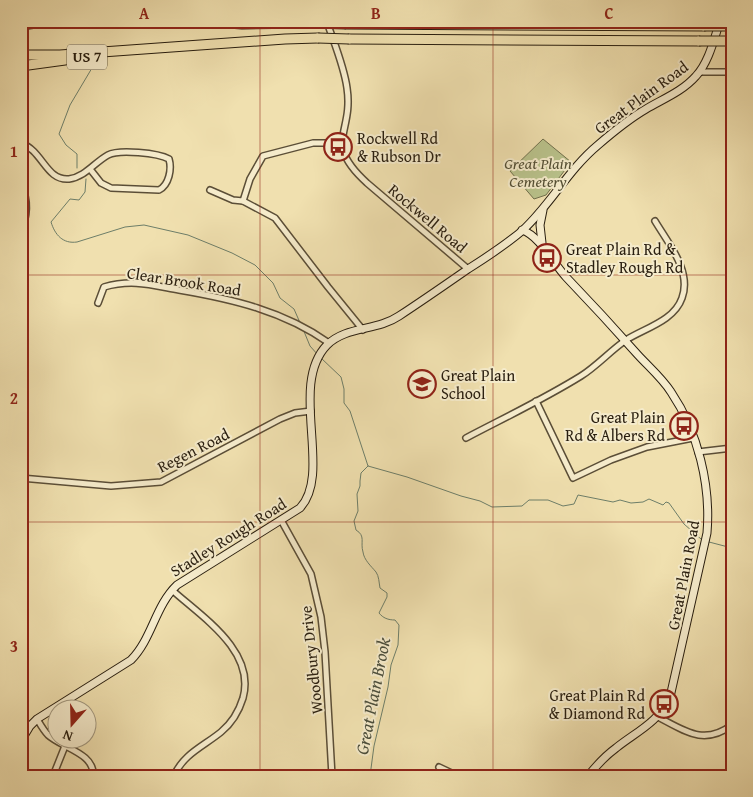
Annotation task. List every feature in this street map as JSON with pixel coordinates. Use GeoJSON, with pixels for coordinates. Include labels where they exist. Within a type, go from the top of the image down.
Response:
{"type":"FeatureCollection","features":[{"type":"Feature","properties":{"kind":"highway"},"geometry":{"type":"LineString","coordinates":[[21,25],[53,21]]}},
{"type":"Feature","properties":{"kind":"highway"},"geometry":{"type":"LineString","coordinates":[[200,21],[242,24],[310,23]]}},
{"type":"Feature","properties":{"kind":"highway"},"geometry":{"type":"LineString","coordinates":[[274,21],[346,24],[732,26]]}},
{"type":"Feature","properties":{"kind":"highway"},"geometry":{"type":"LineString","coordinates":[[21,55],[60,55],[318,38],[730,41]]}},
{"type":"Feature","properties":{"kind":"highway","name":"US 7"},"geometry":{"type":"LineString","coordinates":[[21,66],[152,49]]}},
{"type":"Feature","properties":{"kind":"main road","name":"Great Plain Road"},"geometry":{"type":"LineString","coordinates":[[588,776],[610,753],[658,717],[666,708],[707,533],[707,494],[698,452],[671,392],[560,270],[542,246],[528,232],[522,230],[544,208],[574,167],[588,153],[628,120],[676,93],[700,72],[720,21]]}},
{"type":"Feature","properties":{"kind":"main road","name":"Great Plain Road"},"geometry":{"type":"LineString","coordinates":[[542,246],[540,225],[544,208]]}},
{"type":"Feature","properties":{"kind":"main road","name":"Stadley Rough Road"},"geometry":{"type":"LineString","coordinates":[[21,741],[30,726],[37,719],[131,660],[141,648],[172,590],[184,580],[300,508],[306,502],[312,470],[311,379],[319,355],[329,343],[342,335],[391,322],[502,247],[522,230]]}},
{"type":"Feature","properties":{"kind":"street"},"geometry":{"type":"LineString","coordinates":[[243,201],[250,179],[263,156],[313,143],[341,143],[348,94],[343,70],[327,21]]}},
{"type":"Feature","properties":{"kind":"street"},"geometry":{"type":"LineString","coordinates":[[700,72],[732,72]]}},
{"type":"Feature","properties":{"kind":"street","name":"Rockwell Road"},"geometry":{"type":"LineString","coordinates":[[341,143],[343,154],[351,168],[468,269]]}},
{"type":"Feature","properties":{"kind":"street"},"geometry":{"type":"LineString","coordinates":[[21,144],[29,146],[36,152],[52,173],[68,179],[90,169],[108,154],[118,152],[162,155],[169,159],[171,165],[164,188],[159,190],[111,188],[101,183],[90,169]]}},
{"type":"Feature","properties":{"kind":"street"},"geometry":{"type":"LineString","coordinates":[[21,186],[25,192],[27,204],[21,231]]}},
{"type":"Feature","properties":{"kind":"street"},"geometry":{"type":"LineString","coordinates":[[210,190],[233,200],[243,201],[275,218],[363,330]]}},
{"type":"Feature","properties":{"kind":"street"},"geometry":{"type":"LineString","coordinates":[[466,438],[536,402],[582,375],[625,341],[669,316],[678,306],[682,298],[685,282],[681,266],[654,222]]}},
{"type":"Feature","properties":{"kind":"street","name":"Clear Brook Road"},"geometry":{"type":"LineString","coordinates":[[98,303],[104,287],[120,282],[137,283],[225,298],[278,314],[304,327],[329,343]]}},
{"type":"Feature","properties":{"kind":"street"},"geometry":{"type":"LineString","coordinates":[[536,402],[573,478],[611,460],[647,447],[693,438]]}},
{"type":"Feature","properties":{"kind":"street","name":"Regen Road"},"geometry":{"type":"LineString","coordinates":[[21,478],[111,486],[161,482],[280,419],[311,411]]}},
{"type":"Feature","properties":{"kind":"street"},"geometry":{"type":"LineString","coordinates":[[698,452],[732,448]]}},
{"type":"Feature","properties":{"kind":"street","name":"Woodbury Drive"},"geometry":{"type":"LineString","coordinates":[[281,520],[311,574],[322,617],[332,776]]}},
{"type":"Feature","properties":{"kind":"street"},"geometry":{"type":"LineString","coordinates":[[172,590],[226,639],[240,657],[245,675],[240,709],[230,724],[184,759],[174,776]]}},
{"type":"Feature","properties":{"kind":"street"},"geometry":{"type":"LineString","coordinates":[[658,717],[700,736],[711,736],[732,725]]}},
{"type":"Feature","properties":{"kind":"street"},"geometry":{"type":"LineString","coordinates":[[37,719],[48,735]]}},
{"type":"Feature","properties":{"kind":"street"},"geometry":{"type":"LineString","coordinates":[[53,776],[64,750]]}},
{"type":"Feature","properties":{"kind":"street"},"geometry":{"type":"LineString","coordinates":[[72,750],[90,761],[94,773],[93,776]]}},
{"type":"Feature","properties":{"kind":"street"},"geometry":{"type":"LineString","coordinates":[[439,767],[458,776]]}},
{"type":"Feature","properties":{"kind":"green space","name":"Great Plain Cemetery"},"geometry":{"type":"Polygon","coordinates":[[[543,139],[571,162],[546,195],[534,199],[510,171],[543,139]]]}},
{"type":"Feature","properties":{"kind":"waterway"},"geometry":{"type":"LineString","coordinates":[[77,168],[77,154],[66,145],[59,134],[70,105],[92,68]]}},
{"type":"Feature","properties":{"kind":"waterway"},"geometry":{"type":"LineString","coordinates":[[86,179],[85,192],[79,200],[70,199],[51,222],[60,238],[68,242],[77,242],[125,227],[144,225],[188,235],[232,253],[255,265],[273,283],[280,298],[294,309],[301,325]]}},
{"type":"Feature","properties":{"kind":"waterway"},"geometry":{"type":"LineString","coordinates":[[303,329],[310,346],[318,355]]}},
{"type":"Feature","properties":{"kind":"waterway"},"geometry":{"type":"LineString","coordinates":[[321,358],[341,377],[344,389],[344,403],[350,411],[368,466],[480,501],[492,507],[522,506],[529,500],[548,500],[563,506],[574,504],[578,495],[613,502],[620,500],[631,503],[643,502],[649,499],[663,505],[666,502],[669,503],[684,524],[701,539]]}},
{"type":"Feature","properties":{"kind":"waterway","name":"Great Plain Brook"},"geometry":{"type":"LineString","coordinates":[[368,466],[361,473],[357,494],[358,511],[354,521],[356,530],[362,537],[362,548],[365,558],[377,574],[380,588],[387,593],[379,613],[390,620],[395,620],[399,625],[398,645],[391,665],[388,687],[374,746],[370,776]]}},
{"type":"Feature","properties":{"kind":"waterway"},"geometry":{"type":"LineString","coordinates":[[709,542],[732,548]]}},
{"type":"Feature","properties":{"kind":"waterway"},"geometry":{"type":"LineString","coordinates":[[730,716],[732,693]]}},
{"type":"Feature","properties":{"kind":"waterway"},"geometry":{"type":"LineString","coordinates":[[730,734],[731,740],[727,764],[730,776]]}},
{"type":"Feature","properties":{"kind":"place","name":"Rockwell Rd & Rubson Dr"},"geometry":{"type":"Point","coordinates":[338,147]}},
{"type":"Feature","properties":{"kind":"place","name":"Great Plain Rd & Stadley Rough Rd"},"geometry":{"type":"Point","coordinates":[547,258]}},
{"type":"Feature","properties":{"kind":"place","name":"Great Plain School"},"geometry":{"type":"Point","coordinates":[422,384]}},
{"type":"Feature","properties":{"kind":"place","name":"Great Plain Rd & Albers Rd"},"geometry":{"type":"Point","coordinates":[684,426]}},
{"type":"Feature","properties":{"kind":"place","name":"Great Plain Rd & Diamond Rd"},"geometry":{"type":"Point","coordinates":[664,704]}}]}
